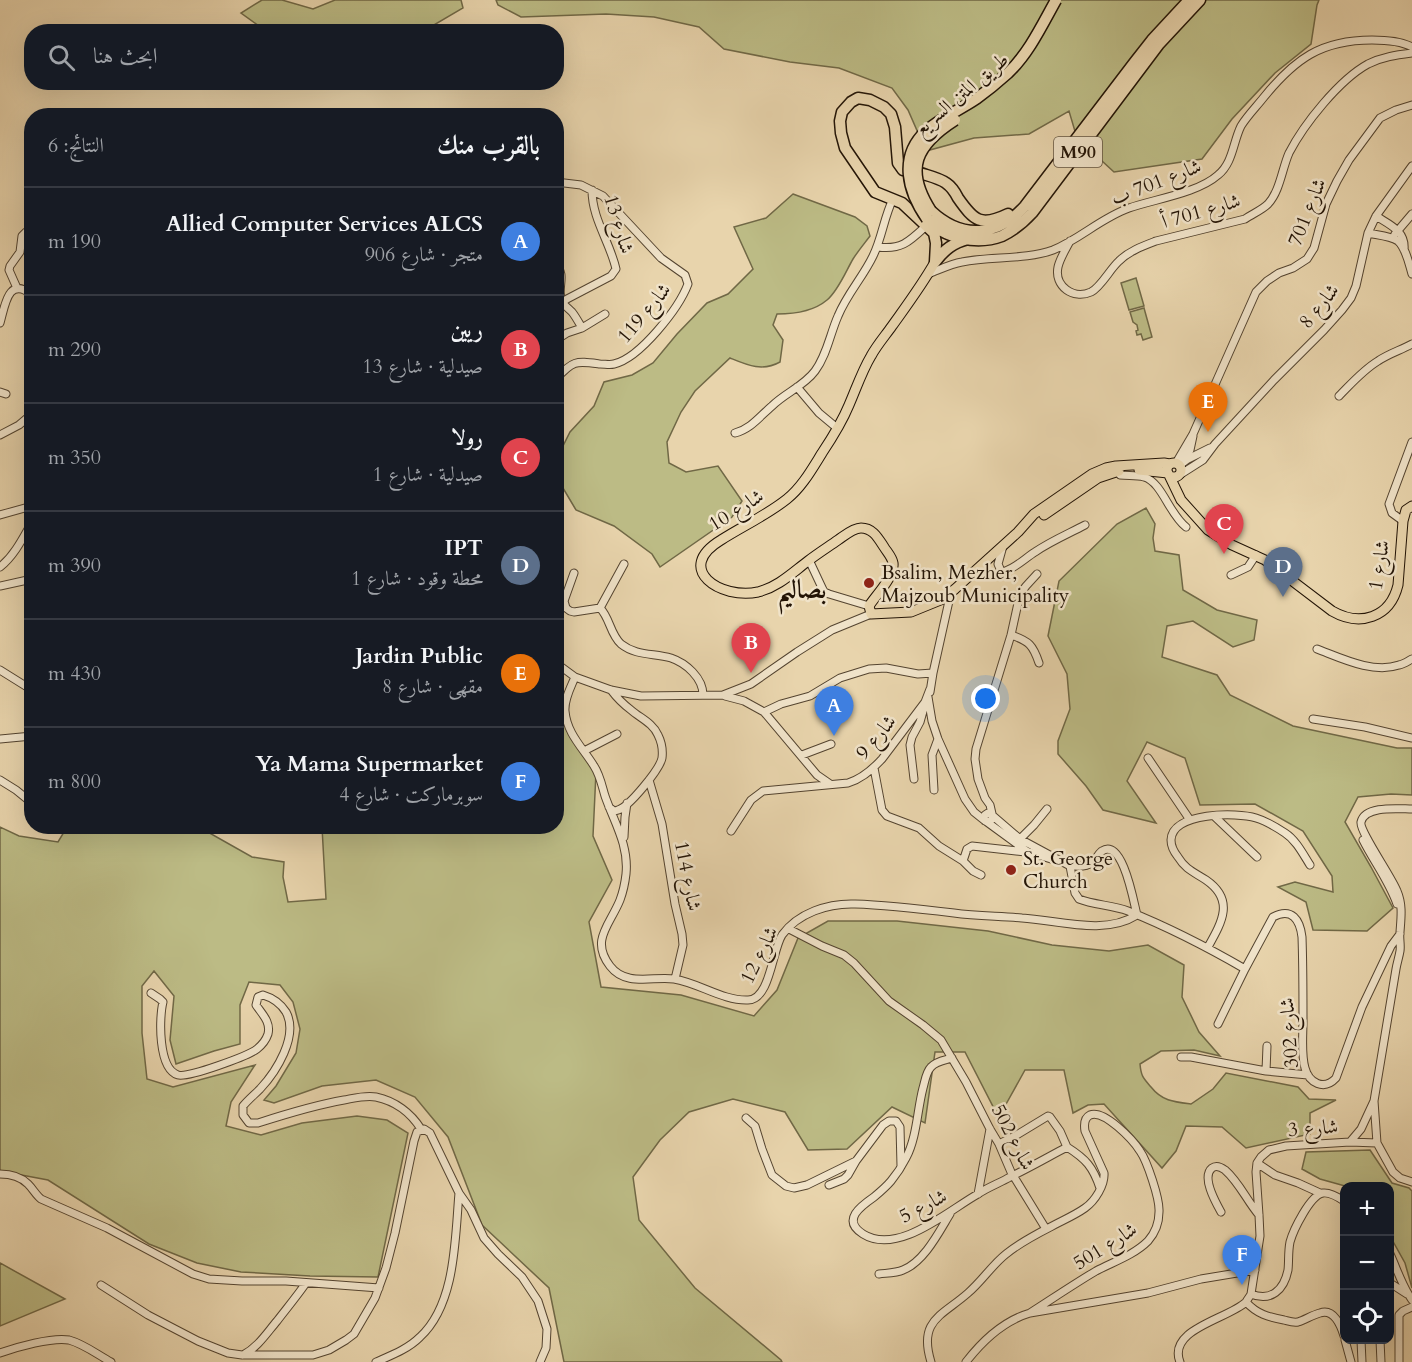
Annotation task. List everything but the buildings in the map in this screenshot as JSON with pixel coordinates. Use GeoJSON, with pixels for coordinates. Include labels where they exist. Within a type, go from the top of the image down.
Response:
{"type":"FeatureCollection","features":[{"type":"Feature","properties":{"kind":"highway","name":"طريق المتن السريع"},"geometry":{"type":"LineString","coordinates":[[930,223],[912,193],[910,181],[911,153],[918,140],[935,124],[976,99],[1009,73],[1027,51],[1056,0]]}},
{"type":"Feature","properties":{"kind":"highway","name":"طريق المتن السريع"},"geometry":{"type":"LineString","coordinates":[[930,223],[919,188],[917,165],[921,151],[931,137],[1020,71],[1064,0]]}},
{"type":"Feature","properties":{"kind":"highway","name":"طريق المتن السريع"},"geometry":{"type":"LineString","coordinates":[[930,223],[979,231],[992,229],[1014,217],[1025,206],[1146,48],[1189,0]]}},
{"type":"Feature","properties":{"kind":"highway","name":"M90"},"geometry":{"type":"LineString","coordinates":[[930,223],[953,236],[968,239],[994,238],[1021,225],[1160,44],[1200,0]]}},
{"type":"Feature","properties":{"kind":"highway"},"geometry":{"type":"LineString","coordinates":[[903,170],[898,163],[895,127],[891,114],[884,107],[870,100],[858,99],[851,102],[842,112],[840,121],[845,148],[875,192],[902,203],[930,223],[936,243],[934,263]]}},
{"type":"Feature","properties":{"kind":"highway"},"geometry":{"type":"LineString","coordinates":[[920,173],[946,183],[976,219],[991,220],[1025,206]]}},
{"type":"Feature","properties":{"kind":"highway"},"geometry":{"type":"LineString","coordinates":[[934,263],[951,245],[968,239]]}},
{"type":"Feature","properties":{"kind":"main road","name":"شارع 10"},"geometry":{"type":"LineString","coordinates":[[870,610],[893,570],[893,564],[874,532],[864,528],[855,529],[782,581],[757,592],[741,593],[722,590],[708,580],[701,567],[703,557],[714,545],[788,498],[813,470],[848,407],[870,356],[934,263]]}},
{"type":"Feature","properties":{"kind":"main road"},"geometry":{"type":"LineString","coordinates":[[870,610],[911,612],[935,603],[951,592],[1034,514],[1098,471],[1175,469]]}},
{"type":"Feature","properties":{"kind":"main road","name":"شارع 1"},"geometry":{"type":"LineString","coordinates":[[1175,469],[1180,497],[1202,524],[1232,545],[1277,567],[1332,611],[1350,619],[1369,618],[1378,614],[1386,608],[1396,594],[1403,521],[1406,510],[1412,506]]}},
{"type":"Feature","properties":{"kind":"street","name":"شارع 701 ب"},"geometry":{"type":"LineString","coordinates":[[928,274],[961,262],[1038,254],[1070,241],[1126,210],[1200,186],[1220,174],[1225,168],[1241,126],[1280,78],[1304,57],[1335,44],[1351,41],[1380,40],[1407,44],[1412,47]]}},
{"type":"Feature","properties":{"kind":"street"},"geometry":{"type":"LineString","coordinates":[[1398,43],[1398,54]]}},
{"type":"Feature","properties":{"kind":"street","name":"شارع 701 أ"},"geometry":{"type":"LineString","coordinates":[[1070,241],[1058,265],[1057,277],[1068,292],[1082,295],[1095,289],[1120,260],[1142,246],[1245,219],[1266,206],[1272,199],[1290,151],[1339,86],[1368,64],[1387,56],[1412,53]]}},
{"type":"Feature","properties":{"kind":"street","name":"شارع 701"},"geometry":{"type":"LineString","coordinates":[[1175,469],[1190,450],[1193,434],[1256,292],[1279,273],[1307,259],[1314,248],[1326,204],[1349,160],[1380,118],[1412,105]]}},
{"type":"Feature","properties":{"kind":"street","name":"شارع 8"},"geometry":{"type":"LineString","coordinates":[[1175,469],[1203,460],[1274,380],[1342,310],[1356,286],[1368,234],[1376,216],[1412,166]]}},
{"type":"Feature","properties":{"kind":"street","name":"شارع 13"},"geometry":{"type":"LineString","coordinates":[[564,182],[591,190],[595,215],[616,270],[606,279],[564,302]]}},
{"type":"Feature","properties":{"kind":"street","name":"شارع 119"},"geometry":{"type":"LineString","coordinates":[[564,370],[572,364],[580,362],[608,364],[621,361],[635,353],[680,301],[688,284],[685,275],[661,258],[603,196],[591,190]]}},
{"type":"Feature","properties":{"kind":"street"},"geometry":{"type":"LineString","coordinates":[[735,434],[747,428],[773,404],[797,387],[813,373],[820,363],[845,301],[878,247],[893,199]]}},
{"type":"Feature","properties":{"kind":"street"},"geometry":{"type":"LineString","coordinates":[[1391,238],[1412,214]]}},
{"type":"Feature","properties":{"kind":"street"},"geometry":{"type":"LineString","coordinates":[[1376,216],[1398,231],[1404,240],[1404,250]]}},
{"type":"Feature","properties":{"kind":"street"},"geometry":{"type":"LineString","coordinates":[[878,247],[897,248],[930,223]]}},
{"type":"Feature","properties":{"kind":"street"},"geometry":{"type":"LineString","coordinates":[[17,288],[9,270],[20,252],[24,234]]}},
{"type":"Feature","properties":{"kind":"street"},"geometry":{"type":"LineString","coordinates":[[1368,234],[1391,238],[1398,242],[1404,250],[1412,273]]}},
{"type":"Feature","properties":{"kind":"street"},"geometry":{"type":"LineString","coordinates":[[0,323],[3,298],[12,290],[17,288],[24,290]]}},
{"type":"Feature","properties":{"kind":"street"},"geometry":{"type":"LineString","coordinates":[[564,308],[573,313],[582,328]]}},
{"type":"Feature","properties":{"kind":"street"},"geometry":{"type":"LineString","coordinates":[[564,335],[582,328],[605,314]]}},
{"type":"Feature","properties":{"kind":"street"},"geometry":{"type":"LineString","coordinates":[[1339,396],[1358,376],[1379,360],[1412,344]]}},
{"type":"Feature","properties":{"kind":"street"},"geometry":{"type":"LineString","coordinates":[[797,387],[837,428]]}},
{"type":"Feature","properties":{"kind":"street"},"geometry":{"type":"LineString","coordinates":[[0,435],[24,421]]}},
{"type":"Feature","properties":{"kind":"street"},"geometry":{"type":"LineString","coordinates":[[1403,521],[1392,513],[1389,504],[1412,442]]}},
{"type":"Feature","properties":{"kind":"street"},"geometry":{"type":"LineString","coordinates":[[1117,469],[1120,475],[1142,476],[1150,480],[1160,490],[1172,513],[1186,527]]}},
{"type":"Feature","properties":{"kind":"street"},"geometry":{"type":"LineString","coordinates":[[0,515],[24,508]]}},
{"type":"Feature","properties":{"kind":"street"},"geometry":{"type":"LineString","coordinates":[[1004,544],[998,564],[1003,572],[1018,565],[1048,544],[1085,525]]}},
{"type":"Feature","properties":{"kind":"street"},"geometry":{"type":"LineString","coordinates":[[0,567],[24,537]]}},
{"type":"Feature","properties":{"kind":"street"},"geometry":{"type":"LineString","coordinates":[[1231,575],[1248,567],[1256,555]]}},
{"type":"Feature","properties":{"kind":"street"},"geometry":{"type":"LineString","coordinates":[[809,560],[824,592],[870,610]]}},
{"type":"Feature","properties":{"kind":"street"},"geometry":{"type":"LineString","coordinates":[[600,608],[624,564]]}},
{"type":"Feature","properties":{"kind":"street"},"geometry":{"type":"LineString","coordinates":[[574,573],[564,601],[566,608],[574,612],[600,608]]}},
{"type":"Feature","properties":{"kind":"street"},"geometry":{"type":"LineString","coordinates":[[1037,574],[1020,594],[1011,635],[976,749],[976,769],[989,818],[1006,836],[1028,852],[1057,860]]}},
{"type":"Feature","properties":{"kind":"street"},"geometry":{"type":"LineString","coordinates":[[0,586],[24,581]]}},
{"type":"Feature","properties":{"kind":"street"},"geometry":{"type":"LineString","coordinates":[[951,592],[930,689],[938,739],[968,804],[1020,839],[1070,866],[1088,866],[1101,851],[1105,849],[1112,851],[1125,867],[1137,915]]}},
{"type":"Feature","properties":{"kind":"street"},"geometry":{"type":"LineString","coordinates":[[600,608],[620,643],[638,653],[671,658],[688,669],[701,682],[703,695]]}},
{"type":"Feature","properties":{"kind":"street"},"geometry":{"type":"LineString","coordinates":[[723,695],[751,684],[832,630],[870,610]]}},
{"type":"Feature","properties":{"kind":"street"},"geometry":{"type":"LineString","coordinates":[[1011,635],[1029,643],[1039,663]]}},
{"type":"Feature","properties":{"kind":"street"},"geometry":{"type":"LineString","coordinates":[[1317,649],[1373,667],[1391,667],[1412,659]]}},
{"type":"Feature","properties":{"kind":"street"},"geometry":{"type":"LineString","coordinates":[[764,712],[781,704],[810,696],[840,678],[869,669],[886,668],[918,674],[933,674]]}},
{"type":"Feature","properties":{"kind":"street"},"geometry":{"type":"LineString","coordinates":[[564,669],[575,677],[611,690],[641,696],[723,695],[744,701],[764,712],[817,775],[830,784]]}},
{"type":"Feature","properties":{"kind":"street"},"geometry":{"type":"LineString","coordinates":[[0,670],[24,685]]}},
{"type":"Feature","properties":{"kind":"street"},"geometry":{"type":"LineString","coordinates":[[918,674],[930,689]]}},
{"type":"Feature","properties":{"kind":"street","name":"شارع 12"},"geometry":{"type":"LineString","coordinates":[[575,677],[568,694],[565,713],[574,740],[596,770],[617,823],[627,859],[624,888],[617,908],[604,931],[601,946],[612,969],[623,976],[646,980],[675,979],[732,998],[754,999],[764,987],[783,935],[800,918],[816,910],[839,905],[924,909],[1038,919],[1084,926],[1122,922],[1137,915]]}},
{"type":"Feature","properties":{"kind":"street","name":"شارع 9"},"geometry":{"type":"LineString","coordinates":[[731,831],[751,800],[763,791],[853,782],[874,768],[925,702],[930,689]]}},
{"type":"Feature","properties":{"kind":"street"},"geometry":{"type":"LineString","coordinates":[[609,807],[616,811],[627,803],[657,771],[662,758],[658,735],[652,727],[624,705],[611,690]]}},
{"type":"Feature","properties":{"kind":"street"},"geometry":{"type":"LineString","coordinates":[[914,779],[910,745],[920,722],[925,702]]}},
{"type":"Feature","properties":{"kind":"street"},"geometry":{"type":"LineString","coordinates":[[1313,719],[1365,727],[1412,738]]}},
{"type":"Feature","properties":{"kind":"street"},"geometry":{"type":"LineString","coordinates":[[584,751],[617,734]]}},
{"type":"Feature","properties":{"kind":"street"},"geometry":{"type":"LineString","coordinates":[[0,739],[24,737]]}},
{"type":"Feature","properties":{"kind":"street"},"geometry":{"type":"LineString","coordinates":[[934,790],[932,755],[938,739]]}},
{"type":"Feature","properties":{"kind":"street"},"geometry":{"type":"LineString","coordinates":[[802,755],[831,744]]}},
{"type":"Feature","properties":{"kind":"street"},"geometry":{"type":"LineString","coordinates":[[1148,758],[1190,820]]}},
{"type":"Feature","properties":{"kind":"street"},"geometry":{"type":"LineString","coordinates":[[874,768],[884,813],[919,828],[939,846],[981,875]]}},
{"type":"Feature","properties":{"kind":"street"},"geometry":{"type":"LineString","coordinates":[[0,780],[24,796]]}},
{"type":"Feature","properties":{"kind":"street","name":"شارع 114"},"geometry":{"type":"LineString","coordinates":[[650,780],[662,824],[682,934],[681,953],[675,979]]}},
{"type":"Feature","properties":{"kind":"street","name":"شارع 12"},"geometry":{"type":"LineString","coordinates":[[624,846],[627,803]]}},
{"type":"Feature","properties":{"kind":"street"},"geometry":{"type":"LineString","coordinates":[[1412,807],[1372,807],[1361,814],[1358,826],[1368,850],[1391,889],[1402,916],[1400,949],[1374,1101],[1377,1143],[1393,1172],[1400,1178],[1412,1182]]}},
{"type":"Feature","properties":{"kind":"street"},"geometry":{"type":"LineString","coordinates":[[1020,839],[1047,809]]}},
{"type":"Feature","properties":{"kind":"street"},"geometry":{"type":"LineString","coordinates":[[1208,947],[1220,926],[1224,901],[1219,891],[1187,869],[1177,856],[1171,843],[1172,835],[1181,825],[1190,820],[1235,814],[1256,818],[1287,834],[1310,865]]}},
{"type":"Feature","properties":{"kind":"street"},"geometry":{"type":"LineString","coordinates":[[1214,816],[1257,857]]}},
{"type":"Feature","properties":{"kind":"street"},"geometry":{"type":"LineString","coordinates":[[963,861],[967,849],[972,846],[1028,852]]}},
{"type":"Feature","properties":{"kind":"street"},"geometry":{"type":"LineString","coordinates":[[1070,866],[1075,895],[1078,899],[1119,908],[1137,915],[1208,947],[1245,969],[1218,1024]]}},
{"type":"Feature","properties":{"kind":"street","name":"شارع 302"},"geometry":{"type":"LineString","coordinates":[[1245,969],[1273,917],[1284,913],[1294,917],[1299,923],[1302,937],[1304,1061],[1312,1081],[1320,1085],[1330,1083],[1336,1078],[1362,1007],[1391,946],[1400,934]]}},
{"type":"Feature","properties":{"kind":"street"},"geometry":{"type":"LineString","coordinates":[[789,929],[846,957],[889,1001],[936,1035],[947,1047],[952,1058]]}},
{"type":"Feature","properties":{"kind":"street"},"geometry":{"type":"LineString","coordinates":[[151,993],[163,1002],[160,1017],[166,1064],[180,1076],[234,1060],[251,1052],[265,1041],[269,1028],[265,1016],[256,1005],[258,997],[263,995],[272,998],[283,1008],[290,1024],[290,1035],[270,1077],[243,1106],[243,1115],[249,1123],[338,1101],[370,1096],[399,1107],[415,1119],[421,1129],[427,1130],[484,1238],[522,1277],[538,1301],[547,1329],[546,1348],[540,1362]]}},
{"type":"Feature","properties":{"kind":"street"},"geometry":{"type":"LineString","coordinates":[[1266,1071],[1267,1046]]}},
{"type":"Feature","properties":{"kind":"street"},"geometry":{"type":"LineString","coordinates":[[1181,1057],[1266,1071],[1308,1075]]}},
{"type":"Feature","properties":{"kind":"street","name":"شارع 502"},"geometry":{"type":"LineString","coordinates":[[952,1058],[999,1144],[1013,1176],[1046,1229]]}},
{"type":"Feature","properties":{"kind":"street","name":"شارع 5"},"geometry":{"type":"LineString","coordinates":[[952,1058],[934,1064],[929,1071],[910,1146],[901,1166],[892,1180],[860,1206],[855,1213],[854,1223],[861,1233],[878,1239],[897,1238],[924,1228],[978,1194],[1067,1148]]}},
{"type":"Feature","properties":{"kind":"street"},"geometry":{"type":"LineString","coordinates":[[1350,1142],[1361,1129],[1374,1101]]}},
{"type":"Feature","properties":{"kind":"street","name":"شارع 501"},"geometry":{"type":"LineString","coordinates":[[1030,1313],[1095,1272],[1136,1250],[1147,1242],[1157,1226],[1159,1210],[1157,1200],[1141,1151],[1110,1120],[1102,1115],[1094,1114],[1087,1118],[1085,1126],[1104,1173],[1100,1188]]}},
{"type":"Feature","properties":{"kind":"street"},"geometry":{"type":"LineString","coordinates":[[931,1362],[927,1340],[935,1320],[967,1294],[1005,1254],[1083,1209],[1093,1201],[1100,1188],[1089,1165],[1067,1148],[1058,1129],[1048,1116],[999,1144]]}},
{"type":"Feature","properties":{"kind":"street"},"geometry":{"type":"LineString","coordinates":[[746,1118],[755,1126],[772,1175],[786,1186],[794,1188],[807,1185],[856,1161]]}},
{"type":"Feature","properties":{"kind":"street"},"geometry":{"type":"LineString","coordinates":[[829,1185],[848,1175],[883,1125],[889,1121],[896,1120],[900,1126],[901,1166]]}},
{"type":"Feature","properties":{"kind":"street"},"geometry":{"type":"LineString","coordinates":[[101,1285],[148,1315],[198,1341],[228,1353],[313,1355],[337,1346],[354,1334],[379,1288],[395,1233],[414,1141],[417,1132],[421,1129]]}},
{"type":"Feature","properties":{"kind":"street"},"geometry":{"type":"LineString","coordinates":[[978,1194],[990,1129]]}},
{"type":"Feature","properties":{"kind":"street","name":"شارع 3"},"geometry":{"type":"LineString","coordinates":[[1257,1163],[1269,1150],[1279,1147],[1350,1142],[1377,1143]]}},
{"type":"Feature","properties":{"kind":"street"},"geometry":{"type":"LineString","coordinates":[[1257,1163],[1275,1175],[1340,1199]]}},
{"type":"Feature","properties":{"kind":"street"},"geometry":{"type":"LineString","coordinates":[[1180,1362],[1179,1349],[1184,1338],[1246,1302],[1251,1294],[1260,1236],[1256,1183],[1257,1163]]}},
{"type":"Feature","properties":{"kind":"street"},"geometry":{"type":"LineString","coordinates":[[1221,1212],[1210,1190],[1208,1177],[1210,1170],[1218,1166],[1231,1176],[1260,1215]]}},
{"type":"Feature","properties":{"kind":"street"},"geometry":{"type":"LineString","coordinates":[[0,1174],[23,1180],[41,1200],[107,1228],[201,1277],[216,1281],[306,1283],[379,1288]]}},
{"type":"Feature","properties":{"kind":"street"},"geometry":{"type":"LineString","coordinates":[[376,1362],[393,1355],[419,1339],[444,1303],[450,1278],[459,1193]]}},
{"type":"Feature","properties":{"kind":"street"},"geometry":{"type":"LineString","coordinates":[[1251,1294],[1268,1297],[1282,1285],[1288,1271],[1293,1233],[1308,1207],[1320,1193]]}},
{"type":"Feature","properties":{"kind":"street"},"geometry":{"type":"LineString","coordinates":[[879,1274],[900,1271],[914,1264],[929,1247],[951,1212]]}},
{"type":"Feature","properties":{"kind":"street"},"geometry":{"type":"LineString","coordinates":[[1394,1263],[1410,1297]]}},
{"type":"Feature","properties":{"kind":"street"},"geometry":{"type":"LineString","coordinates":[[966,1362],[998,1329],[1030,1313],[1148,1293],[1255,1270]]}},
{"type":"Feature","properties":{"kind":"street"},"geometry":{"type":"LineString","coordinates":[[242,1355],[259,1343],[306,1283]]}},
{"type":"Feature","properties":{"kind":"street"},"geometry":{"type":"LineString","coordinates":[[1394,1286],[1410,1297]]}},
{"type":"Feature","properties":{"kind":"street"},"geometry":{"type":"LineString","coordinates":[[1246,1302],[1265,1316],[1293,1322],[1299,1322],[1321,1312],[1328,1312],[1340,1327]]}},
{"type":"Feature","properties":{"kind":"street"},"geometry":{"type":"LineString","coordinates":[[1399,1362],[1399,1315],[1412,1307]]}},
{"type":"Feature","properties":{"kind":"street"},"geometry":{"type":"LineString","coordinates":[[0,1353],[43,1342],[68,1340],[111,1362]]}},
{"type":"Feature","properties":{"kind":"street"},"geometry":{"type":"LineString","coordinates":[[1346,1344],[1351,1362]]}},
{"type":"Feature","properties":{"kind":"street"},"geometry":{"type":"LineString","coordinates":[[1361,1344],[1362,1362]]}},
{"type":"Feature","properties":{"kind":"street"},"geometry":{"type":"LineString","coordinates":[[1380,1344],[1381,1362]]}},
{"type":"Feature","properties":{"kind":"shaded area"},"geometry":{"type":"Polygon","coordinates":[[[262,0],[282,0],[313,9],[335,0],[461,0],[463,8],[436,24],[256,24],[241,13],[262,0]]]}},
{"type":"Feature","properties":{"kind":"shaded area"},"geometry":{"type":"Polygon","coordinates":[[[496,0],[1319,0],[1311,44],[1275,73],[1232,119],[1202,159],[1114,172],[1077,138],[1069,111],[1029,134],[974,138],[926,151],[908,110],[892,88],[839,68],[790,62],[724,49],[699,27],[654,17],[606,14],[521,17],[498,5],[496,0]]]}},
{"type":"Feature","properties":{"kind":"shaded area"},"geometry":{"type":"Polygon","coordinates":[[[793,194],[855,217],[867,226],[870,236],[853,259],[842,281],[827,300],[804,311],[777,314],[773,325],[783,340],[780,362],[761,367],[730,358],[695,391],[681,412],[667,442],[669,463],[686,472],[718,466],[742,501],[732,517],[660,567],[652,554],[614,526],[576,510],[564,490],[564,444],[570,432],[594,406],[604,382],[632,375],[653,363],[707,303],[728,294],[753,269],[734,227],[766,218],[793,194]]]}},
{"type":"Feature","properties":{"kind":"shaded area"},"geometry":{"type":"Polygon","coordinates":[[[1136,278],[1144,306],[1129,310],[1121,283],[1136,278]]]}},
{"type":"Feature","properties":{"kind":"shaded area"},"geometry":{"type":"Polygon","coordinates":[[[1144,308],[1152,337],[1143,340],[1141,334],[1137,335],[1137,325],[1133,322],[1130,312],[1144,308]]]}},
{"type":"Feature","properties":{"kind":"shaded area"},"geometry":{"type":"Polygon","coordinates":[[[1146,508],[1155,524],[1153,538],[1155,551],[1179,555],[1183,590],[1217,610],[1257,620],[1254,640],[1233,647],[1193,621],[1167,626],[1162,657],[1217,675],[1230,695],[1293,726],[1397,748],[1412,748],[1412,795],[1358,797],[1345,822],[1393,908],[1367,931],[1313,930],[1306,902],[1278,887],[1295,882],[1333,892],[1332,876],[1303,831],[1255,804],[1200,805],[1185,758],[1147,742],[1127,781],[1156,823],[1103,810],[1058,754],[1058,741],[1070,709],[1067,674],[1048,636],[1059,581],[1117,524],[1146,508]]]}},
{"type":"Feature","properties":{"kind":"shaded area"},"geometry":{"type":"Polygon","coordinates":[[[564,719],[572,738],[596,772],[593,836],[612,880],[589,922],[601,987],[681,995],[754,1016],[777,990],[798,938],[828,921],[897,921],[988,931],[1052,945],[1109,951],[1148,945],[1184,965],[1182,997],[1199,1032],[1220,1056],[1194,1050],[1161,1051],[1140,1064],[1144,1079],[1155,1092],[1164,1098],[1191,1104],[1213,1089],[1226,1073],[1298,1087],[1309,1099],[1336,1100],[1310,1113],[1310,1134],[1246,1148],[1222,1127],[1186,1126],[1176,1151],[1162,1168],[1104,1104],[1088,1105],[1073,1113],[1064,1070],[1025,1070],[1000,1120],[965,1052],[935,1052],[925,1123],[892,1107],[847,1149],[808,1150],[785,1112],[733,1099],[689,1112],[660,1140],[633,1177],[639,1220],[695,1288],[782,1362],[564,1362],[549,1288],[482,1225],[448,1137],[415,1097],[376,1080],[322,1086],[274,1103],[264,1100],[276,1086],[296,1053],[300,1029],[293,1002],[280,985],[249,982],[240,1005],[240,1044],[176,1064],[170,1040],[174,996],[154,971],[142,986],[142,1033],[147,1079],[173,1087],[255,1065],[231,1102],[226,1126],[261,1135],[302,1123],[357,1116],[387,1120],[408,1133],[378,1277],[241,1272],[197,1263],[149,1244],[48,1180],[0,1171],[0,827],[19,836],[58,842],[63,834],[211,834],[252,857],[284,862],[283,877],[288,902],[326,899],[322,834],[564,834],[564,719]]]}},
{"type":"Feature","properties":{"kind":"shaded area"},"geometry":{"type":"Polygon","coordinates":[[[1370,1150],[1391,1182],[1340,1182],[1340,1185],[1320,1179],[1302,1169],[1306,1152],[1370,1150]]]}},
{"type":"Feature","properties":{"kind":"shaded area"},"geometry":{"type":"Polygon","coordinates":[[[1394,1184],[1412,1191],[1412,1288],[1405,1263],[1394,1243],[1394,1184]]]}},
{"type":"Feature","properties":{"kind":"shaded area"},"geometry":{"type":"Polygon","coordinates":[[[0,1263],[65,1299],[0,1326],[0,1263]]]}},
{"type":"Feature","properties":{"kind":"place","name":"Jardin Public"},"geometry":{"type":"Point","coordinates":[1208,432]}},
{"type":"Feature","properties":{"kind":"place","name":"رولا"},"geometry":{"type":"Point","coordinates":[1224,554]}},
{"type":"Feature","properties":{"kind":"place","name":"Bsalim, Mezher, Majzoub Municipality"},"geometry":{"type":"Point","coordinates":[869,583]}},
{"type":"Feature","properties":{"kind":"place","name":"IPT"},"geometry":{"type":"Point","coordinates":[1283,597]}},
{"type":"Feature","properties":{"kind":"place","name":"ريين"},"geometry":{"type":"Point","coordinates":[751,673]}},
{"type":"Feature","properties":{"kind":"place","name":"Allied Computer Services ALCS"},"geometry":{"type":"Point","coordinates":[834,736]}},
{"type":"Feature","properties":{"kind":"place","name":"St. George Church"},"geometry":{"type":"Point","coordinates":[1011,870]}},
{"type":"Feature","properties":{"kind":"place","name":"Ya Mama Supermarket"},"geometry":{"type":"Point","coordinates":[1242,1285]}},
{"type":"Feature","properties":{"kind":"district","name":"بصاليم"},"geometry":{"type":"Point","coordinates":[802,589]}}]}
